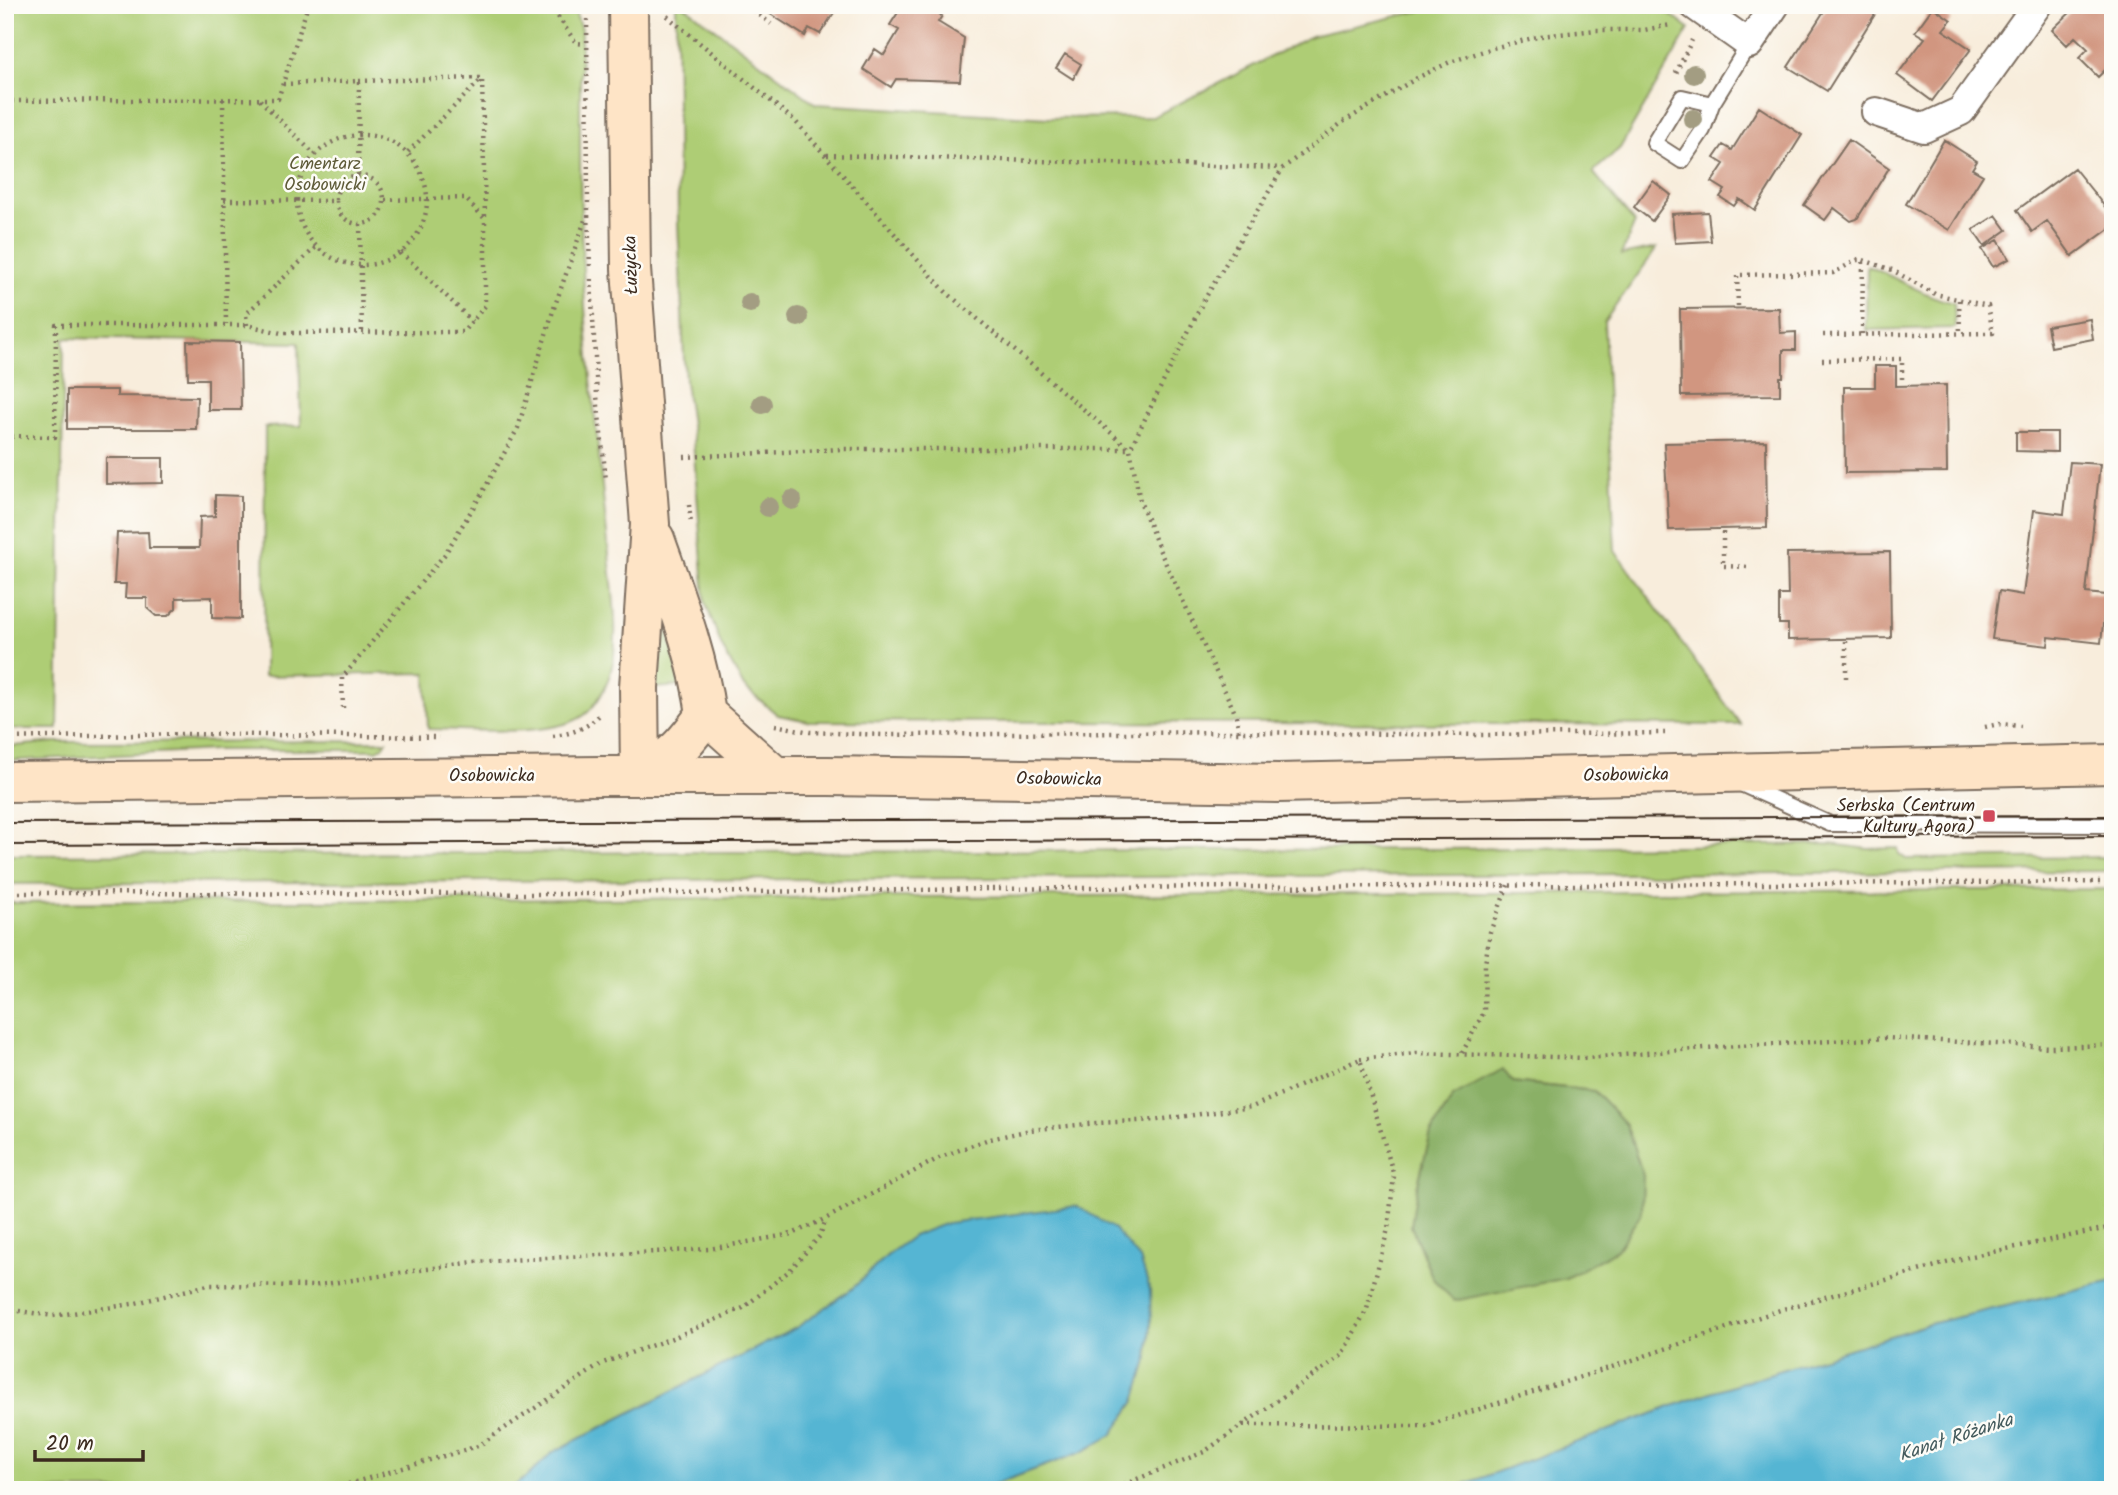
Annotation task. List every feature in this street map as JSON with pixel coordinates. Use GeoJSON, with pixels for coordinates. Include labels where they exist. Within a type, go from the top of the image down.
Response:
{"type":"FeatureCollection","features":[{"type":"Feature","properties":{"kind":"street","name":"Łużycka"},"geometry":{"type":"LineString","coordinates":[[628,5],[631,269],[650,524],[639,687],[640,776]]}},
{"type":"Feature","properties":{"kind":"street"},"geometry":{"type":"LineString","coordinates":[[1695,6],[1749,44],[1775,5]]}},
{"type":"Feature","properties":{"kind":"street"},"geometry":{"type":"LineString","coordinates":[[1876,112],[1924,128],[1961,111],[2037,5]]}},
{"type":"Feature","properties":{"kind":"street","name":"Łużycka"},"geometry":{"type":"LineString","coordinates":[[650,524],[681,613],[704,697],[706,714]]}},
{"type":"Feature","properties":{"kind":"street"},"geometry":{"type":"LineString","coordinates":[[640,776],[665,761],[685,744],[706,714],[775,776]]}},
{"type":"Feature","properties":{"kind":"street","name":"Osobowicka"},"geometry":{"type":"LineString","coordinates":[[5,782],[775,776],[1278,783],[2113,764]]}},
{"type":"Feature","properties":{"kind":"lane"},"geometry":{"type":"LineString","coordinates":[[1713,104],[1682,97],[1654,143],[1682,161],[1703,130],[1713,104],[1749,44]]}},
{"type":"Feature","properties":{"kind":"lane"},"geometry":{"type":"LineString","coordinates":[[1721,774],[1830,824],[2113,825]]}},
{"type":"Feature","properties":{"kind":"path"},"geometry":{"type":"LineString","coordinates":[[5,101],[278,99],[308,5]]}},
{"type":"Feature","properties":{"kind":"path"},"geometry":{"type":"LineString","coordinates":[[551,5],[576,43],[586,44]]}},
{"type":"Feature","properties":{"kind":"path"},"geometry":{"type":"LineString","coordinates":[[754,5],[752,9],[771,24]]}},
{"type":"Feature","properties":{"kind":"path"},"geometry":{"type":"LineString","coordinates":[[1239,732],[1236,715],[1140,501],[1130,449],[1204,300],[1283,169],[1343,122],[1417,78],[1450,62],[1541,36],[1596,30],[1644,30],[1684,22],[1695,6]]}},
{"type":"Feature","properties":{"kind":"path"},"geometry":{"type":"LineString","coordinates":[[667,29],[667,16],[795,121],[945,291],[1130,449]]}},
{"type":"Feature","properties":{"kind":"path"},"geometry":{"type":"LineString","coordinates":[[283,84],[482,78]]}},
{"type":"Feature","properties":{"kind":"path"},"geometry":{"type":"LineString","coordinates":[[408,152],[482,78]]}},
{"type":"Feature","properties":{"kind":"path"},"geometry":{"type":"LineString","coordinates":[[5,436],[55,437],[56,325],[226,324],[247,325],[281,333],[463,332],[485,306],[482,78]]}},
{"type":"Feature","properties":{"kind":"path"},"geometry":{"type":"LineString","coordinates":[[358,176],[359,81]]}},
{"type":"Feature","properties":{"kind":"path"},"geometry":{"type":"LineString","coordinates":[[223,99],[226,324]]}},
{"type":"Feature","properties":{"kind":"path"},"geometry":{"type":"LineString","coordinates":[[259,99],[314,154]]}},
{"type":"Feature","properties":{"kind":"path"},"geometry":{"type":"LineString","coordinates":[[359,134],[386,138],[408,152],[423,174],[428,200],[423,225],[409,246],[388,261],[363,266],[338,261],[316,247],[302,226],[296,201],[300,176],[314,154],[335,139],[359,134]]}},
{"type":"Feature","properties":{"kind":"path"},"geometry":{"type":"LineString","coordinates":[[827,155],[1283,169]]}},
{"type":"Feature","properties":{"kind":"path"},"geometry":{"type":"LineString","coordinates":[[358,176],[374,180],[383,193],[384,200],[382,211],[366,224],[345,219],[338,211],[335,201],[342,184],[349,178],[358,176]]}},
{"type":"Feature","properties":{"kind":"path"},"geometry":{"type":"LineString","coordinates":[[384,200],[465,198],[485,219]]}},
{"type":"Feature","properties":{"kind":"path"},"geometry":{"type":"LineString","coordinates":[[224,200],[335,201]]}},
{"type":"Feature","properties":{"kind":"path"},"geometry":{"type":"LineString","coordinates":[[343,708],[342,678],[445,554],[518,428],[553,311],[588,213]]}},
{"type":"Feature","properties":{"kind":"path"},"geometry":{"type":"LineString","coordinates":[[360,224],[363,266],[362,333]]}},
{"type":"Feature","properties":{"kind":"path"},"geometry":{"type":"LineString","coordinates":[[247,325],[246,314],[316,247]]}},
{"type":"Feature","properties":{"kind":"path"},"geometry":{"type":"LineString","coordinates":[[401,252],[472,321]]}},
{"type":"Feature","properties":{"kind":"path"},"geometry":{"type":"LineString","coordinates":[[1738,306],[1737,275],[1833,272],[1857,260],[1863,260],[1892,270],[1936,294],[1988,306],[1993,333],[1823,335]]}},
{"type":"Feature","properties":{"kind":"path"},"geometry":{"type":"LineString","coordinates":[[1862,334],[1863,260]]}},
{"type":"Feature","properties":{"kind":"path"},"geometry":{"type":"LineString","coordinates":[[1959,300],[1960,333]]}},
{"type":"Feature","properties":{"kind":"path"},"geometry":{"type":"LineString","coordinates":[[1822,360],[1902,359],[1902,382]]}},
{"type":"Feature","properties":{"kind":"path"},"geometry":{"type":"LineString","coordinates":[[683,444],[686,470]]}},
{"type":"Feature","properties":{"kind":"path"},"geometry":{"type":"LineString","coordinates":[[684,457],[842,449],[1130,449]]}},
{"type":"Feature","properties":{"kind":"path"},"geometry":{"type":"LineString","coordinates":[[688,496],[692,534]]}},
{"type":"Feature","properties":{"kind":"path"},"geometry":{"type":"LineString","coordinates":[[1723,532],[1723,566],[1749,567]]}},
{"type":"Feature","properties":{"kind":"path"},"geometry":{"type":"LineString","coordinates":[[1846,641],[1846,678]]}},
{"type":"Feature","properties":{"kind":"path"},"geometry":{"type":"LineString","coordinates":[[548,737],[571,733],[597,718],[605,707]]}},
{"type":"Feature","properties":{"kind":"path"},"geometry":{"type":"LineString","coordinates":[[765,720],[774,725],[810,732],[883,735],[1672,733]]}},
{"type":"Feature","properties":{"kind":"path"},"geometry":{"type":"LineString","coordinates":[[1978,728],[1999,724],[2026,726]]}},
{"type":"Feature","properties":{"kind":"path"},"geometry":{"type":"LineString","coordinates":[[5,738],[182,734],[440,737]]}},
{"type":"Feature","properties":{"kind":"path"},"geometry":{"type":"LineString","coordinates":[[5,893],[604,894],[1508,885],[2113,883]]}},
{"type":"Feature","properties":{"kind":"path"},"geometry":{"type":"LineString","coordinates":[[1462,1053],[1485,1012],[1488,943],[1508,885]]}},
{"type":"Feature","properties":{"kind":"path"},"geometry":{"type":"LineString","coordinates":[[5,1309],[53,1317],[132,1304],[208,1285],[312,1286],[474,1262],[709,1249],[792,1234],[941,1157],[986,1140],[1030,1130],[1157,1120],[1252,1107],[1360,1059],[1416,1053],[1588,1058],[1705,1048],[1886,1038],[2051,1048],[2113,1045]]}},
{"type":"Feature","properties":{"kind":"path"},"geometry":{"type":"LineString","coordinates":[[1110,1490],[1204,1451],[1341,1356],[1367,1309],[1388,1229],[1394,1176],[1360,1059]]}},
{"type":"Feature","properties":{"kind":"path"},"geometry":{"type":"LineString","coordinates":[[328,1490],[478,1446],[603,1363],[675,1337],[743,1308],[789,1271],[820,1236],[827,1218]]}},
{"type":"Feature","properties":{"kind":"path"},"geometry":{"type":"LineString","coordinates":[[1243,1425],[1426,1426],[1783,1309],[1969,1257],[2113,1227]]}},
{"type":"Feature","properties":{"kind":"green space","name":"Cmentarz Osobowicki"},"geometry":{"type":"Polygon","coordinates":[[[5,5],[573,5],[581,30],[581,200],[586,327],[615,627],[614,655],[609,678],[588,712],[557,726],[535,729],[428,729],[426,673],[264,676],[265,427],[301,426],[299,343],[64,338],[58,729],[5,729],[5,5]]]}},
{"type":"Feature","properties":{"kind":"green space"},"geometry":{"type":"Polygon","coordinates":[[[676,5],[683,5],[816,104],[1049,118],[1153,117],[1311,36],[1446,5],[1658,5],[1689,29],[1620,148],[1593,172],[1635,223],[1621,255],[1657,248],[1604,322],[1615,551],[1741,725],[808,721],[778,715],[744,687],[722,647],[705,602],[693,439],[685,382],[678,222],[676,5]]]}},
{"type":"Feature","properties":{"kind":"green space"},"geometry":{"type":"Polygon","coordinates":[[[1867,266],[1932,296],[1954,303],[1955,328],[1866,330],[1867,266]]]}},
{"type":"Feature","properties":{"kind":"green space"},"geometry":{"type":"Polygon","coordinates":[[[665,615],[681,686],[653,688],[656,616],[665,615]]]}},
{"type":"Feature","properties":{"kind":"green space"},"geometry":{"type":"Polygon","coordinates":[[[387,741],[377,750],[214,750],[5,761],[5,747],[55,742],[387,741]]]}},
{"type":"Feature","properties":{"kind":"green space"},"geometry":{"type":"Polygon","coordinates":[[[1831,844],[1868,849],[1898,848],[1899,854],[1906,859],[2113,857],[2113,871],[5,884],[5,855],[1440,849],[1831,844]]]}},
{"type":"Feature","properties":{"kind":"green space"},"geometry":{"type":"Polygon","coordinates":[[[2113,889],[2113,1281],[1929,1324],[1708,1393],[1449,1490],[979,1490],[1082,1452],[1112,1435],[1135,1401],[1148,1357],[1151,1325],[1077,1206],[1029,1214],[890,1253],[852,1289],[796,1328],[553,1452],[509,1490],[5,1490],[5,903],[2113,889]],[[1512,1082],[1453,1097],[1431,1134],[1417,1188],[1643,1176],[1626,1125],[1594,1091],[1512,1082]]]}},
{"type":"Feature","properties":{"kind":"green space"},"geometry":{"type":"Polygon","coordinates":[[[1503,1069],[1512,1082],[1594,1091],[1626,1124],[1643,1176],[1642,1212],[1617,1250],[1566,1278],[1454,1301],[1433,1279],[1411,1226],[1417,1188],[1431,1133],[1453,1097],[1503,1069]]]}},
{"type":"Feature","properties":{"kind":"water"},"geometry":{"type":"Polygon","coordinates":[[[1077,1206],[1114,1229],[1140,1259],[1150,1290],[1151,1325],[1148,1357],[1135,1401],[1112,1435],[1082,1452],[979,1490],[509,1490],[553,1452],[796,1328],[852,1289],[890,1253],[913,1236],[947,1223],[1077,1206]]]}},
{"type":"Feature","properties":{"kind":"water","name":"Kanał Różanka"},"geometry":{"type":"Polygon","coordinates":[[[2113,1281],[2113,1490],[1449,1490],[1708,1393],[1929,1324],[2113,1281]]]}},
{"type":"Feature","properties":{"kind":"building"},"geometry":{"type":"Polygon","coordinates":[[[764,5],[839,5],[820,34],[809,28],[805,36],[767,12],[769,8],[764,5]]]}},
{"type":"Feature","properties":{"kind":"building"},"geometry":{"type":"Polygon","coordinates":[[[903,5],[926,5],[942,16],[938,22],[964,38],[960,81],[896,79],[891,87],[863,69],[875,49],[884,55],[899,30],[890,25],[903,5]]]}},
{"type":"Feature","properties":{"kind":"building"},"geometry":{"type":"Polygon","coordinates":[[[1828,5],[1868,5],[1877,11],[1827,91],[1788,67],[1828,5]]]}},
{"type":"Feature","properties":{"kind":"building"},"geometry":{"type":"Polygon","coordinates":[[[2078,5],[2113,5],[2113,75],[2107,68],[2098,77],[2079,58],[2088,49],[2075,37],[2067,45],[2052,30],[2078,5]]]}},
{"type":"Feature","properties":{"kind":"building"},"geometry":{"type":"Polygon","coordinates":[[[1933,7],[1951,20],[1943,30],[1971,49],[1932,101],[1897,75],[1925,38],[1915,32],[1933,7]]]}},
{"type":"Feature","properties":{"kind":"building"},"geometry":{"type":"Polygon","coordinates":[[[1065,54],[1081,64],[1073,79],[1056,68],[1065,54]]]}},
{"type":"Feature","properties":{"kind":"building"},"geometry":{"type":"Polygon","coordinates":[[[1759,107],[1802,135],[1755,210],[1739,199],[1734,206],[1720,197],[1725,190],[1712,182],[1724,164],[1714,158],[1723,145],[1732,150],[1759,107]]]}},
{"type":"Feature","properties":{"kind":"building"},"geometry":{"type":"Polygon","coordinates":[[[1849,140],[1889,168],[1857,219],[1851,221],[1834,208],[1825,220],[1804,205],[1849,140]]]}},
{"type":"Feature","properties":{"kind":"building"},"geometry":{"type":"Polygon","coordinates":[[[1944,140],[1977,161],[1972,169],[1983,175],[1949,230],[1906,204],[1944,140]]]}},
{"type":"Feature","properties":{"kind":"building"},"geometry":{"type":"Polygon","coordinates":[[[2074,168],[2113,217],[2113,226],[2072,256],[2047,221],[2032,232],[2017,210],[2074,168]]]}},
{"type":"Feature","properties":{"kind":"building"},"geometry":{"type":"Polygon","coordinates":[[[1653,181],[1671,195],[1652,221],[1634,207],[1653,181]]]}},
{"type":"Feature","properties":{"kind":"building"},"geometry":{"type":"Polygon","coordinates":[[[1708,212],[1711,241],[1675,243],[1672,214],[1708,212]]]}},
{"type":"Feature","properties":{"kind":"building"},"geometry":{"type":"Polygon","coordinates":[[[1996,215],[2007,230],[1984,246],[1973,230],[1996,215]]]}},
{"type":"Feature","properties":{"kind":"building"},"geometry":{"type":"Polygon","coordinates":[[[1998,240],[2009,259],[1993,267],[1982,249],[1998,240]]]}},
{"type":"Feature","properties":{"kind":"building"},"geometry":{"type":"Polygon","coordinates":[[[1779,308],[1780,333],[1796,332],[1796,350],[1783,350],[1780,395],[1681,396],[1680,309],[1779,308]]]}},
{"type":"Feature","properties":{"kind":"building"},"geometry":{"type":"Polygon","coordinates":[[[2090,319],[2093,339],[2051,347],[2047,326],[2090,319]]]}},
{"type":"Feature","properties":{"kind":"building"},"geometry":{"type":"Polygon","coordinates":[[[187,341],[240,342],[241,410],[208,410],[208,379],[188,379],[187,341]]]}},
{"type":"Feature","properties":{"kind":"building"},"geometry":{"type":"Polygon","coordinates":[[[1875,366],[1896,366],[1896,386],[1946,385],[1947,472],[1845,473],[1844,387],[1875,387],[1875,366]]]}},
{"type":"Feature","properties":{"kind":"building"},"geometry":{"type":"Polygon","coordinates":[[[67,390],[117,390],[117,396],[197,397],[196,429],[67,429],[67,390]]]}},
{"type":"Feature","properties":{"kind":"building"},"geometry":{"type":"Polygon","coordinates":[[[2016,432],[2057,432],[2057,452],[2016,451],[2016,432]]]}},
{"type":"Feature","properties":{"kind":"building"},"geometry":{"type":"Polygon","coordinates":[[[1766,441],[1767,528],[1669,530],[1664,443],[1766,441]]]}},
{"type":"Feature","properties":{"kind":"building"},"geometry":{"type":"Polygon","coordinates":[[[106,458],[163,458],[163,483],[106,484],[106,458]]]}},
{"type":"Feature","properties":{"kind":"building"},"geometry":{"type":"Polygon","coordinates":[[[2070,462],[2100,464],[2086,593],[2106,595],[2101,643],[2049,637],[2048,646],[1992,639],[1999,591],[2023,595],[2034,510],[2064,514],[2070,462]]]}},
{"type":"Feature","properties":{"kind":"building"},"geometry":{"type":"Polygon","coordinates":[[[215,495],[241,496],[241,619],[212,618],[212,597],[176,598],[176,608],[168,616],[156,616],[147,608],[147,598],[125,598],[126,584],[114,584],[117,533],[148,532],[149,548],[199,548],[200,517],[215,516],[215,495]]]}},
{"type":"Feature","properties":{"kind":"building"},"geometry":{"type":"Polygon","coordinates":[[[1890,552],[1891,638],[1788,640],[1788,624],[1779,624],[1779,595],[1788,595],[1787,553],[1890,552]]]}},
{"type":"Feature","properties":{"kind":"tram line"},"geometry":{"type":"LineString","coordinates":[[5,823],[2113,816]]}},
{"type":"Feature","properties":{"kind":"tram line"},"geometry":{"type":"LineString","coordinates":[[5,845],[2113,836]]}},
{"type":"Feature","properties":{"kind":"place","name":"Serbska (Centrum Kultury Agora)"},"geometry":{"type":"Point","coordinates":[1989,816]}}]}
